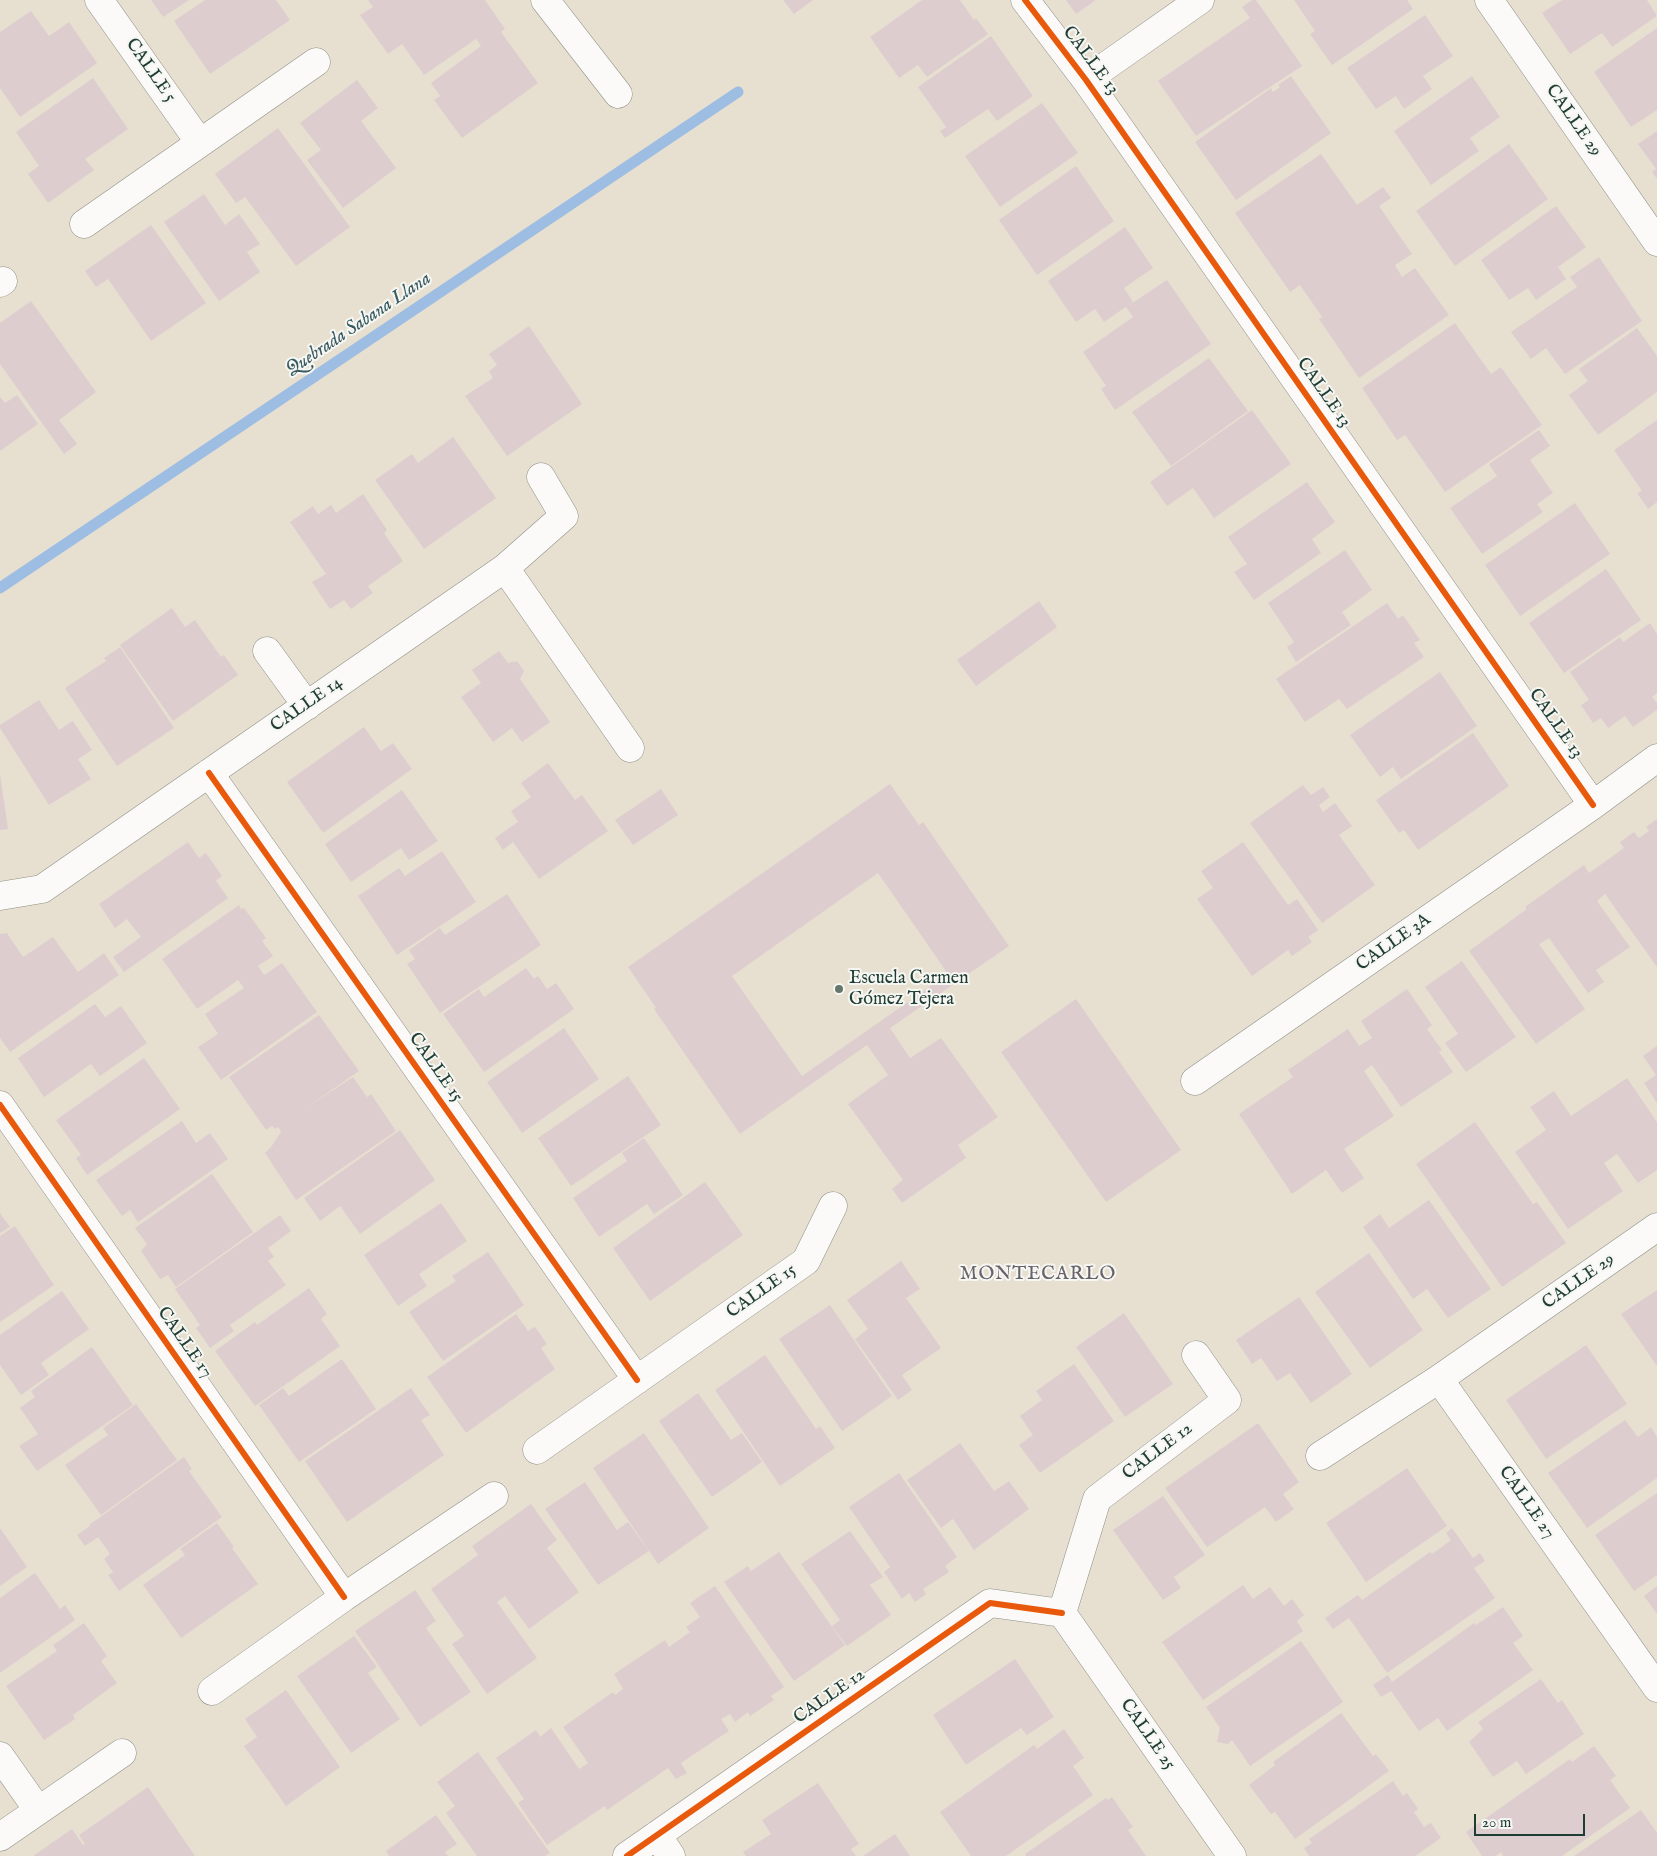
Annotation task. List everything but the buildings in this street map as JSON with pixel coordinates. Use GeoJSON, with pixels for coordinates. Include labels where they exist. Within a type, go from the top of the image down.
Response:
{"type":"FeatureCollection","features":[{"type":"Feature","properties":{"kind":"street","name":"CALLE 5"},"geometry":{"type":"LineString","coordinates":[[99,0],[200,142]]}},
{"type":"Feature","properties":{"kind":"street"},"geometry":{"type":"LineString","coordinates":[[545,0],[618,94]]}},
{"type":"Feature","properties":{"kind":"street","name":"CALLE 13"},"geometry":{"type":"LineString","coordinates":[[1025,0],[1086,80],[1593,805]]}},
{"type":"Feature","properties":{"kind":"street"},"geometry":{"type":"LineString","coordinates":[[1086,80],[1200,0]]}},
{"type":"Feature","properties":{"kind":"street","name":"CALLE 29"},"geometry":{"type":"LineString","coordinates":[[1489,0],[1657,242]]}},
{"type":"Feature","properties":{"kind":"street"},"geometry":{"type":"LineString","coordinates":[[84,224],[316,62]]}},
{"type":"Feature","properties":{"kind":"street","name":"CALLE 14"},"geometry":{"type":"LineString","coordinates":[[0,896],[42,889],[505,568],[564,516],[541,477]]}},
{"type":"Feature","properties":{"kind":"street"},"geometry":{"type":"LineString","coordinates":[[505,568],[630,748]]}},
{"type":"Feature","properties":{"kind":"street"},"geometry":{"type":"LineString","coordinates":[[267,651],[307,706]]}},
{"type":"Feature","properties":{"kind":"street","name":"CALLE 3A"},"geometry":{"type":"LineString","coordinates":[[1195,1081],[1593,805],[1657,758]]}},
{"type":"Feature","properties":{"kind":"street","name":"CALLE 15"},"geometry":{"type":"LineString","coordinates":[[209,773],[637,1380],[806,1260],[833,1206]]}},
{"type":"Feature","properties":{"kind":"street","name":"CALLE 17"},"geometry":{"type":"LineString","coordinates":[[0,1105],[344,1598]]}},
{"type":"Feature","properties":{"kind":"street","name":"CALLE 29"},"geometry":{"type":"LineString","coordinates":[[1439,1379],[1657,1227]]}},
{"type":"Feature","properties":{"kind":"street","name":"CALLE 12"},"geometry":{"type":"LineString","coordinates":[[627,1856],[664,1846],[990,1603],[1062,1613],[1097,1499],[1227,1400],[1196,1355]]}},
{"type":"Feature","properties":{"kind":"street"},"geometry":{"type":"LineString","coordinates":[[1320,1456],[1439,1379]]}},
{"type":"Feature","properties":{"kind":"street","name":"CALLE 27"},"geometry":{"type":"LineString","coordinates":[[1439,1379],[1657,1688]]}},
{"type":"Feature","properties":{"kind":"street"},"geometry":{"type":"LineString","coordinates":[[537,1450],[637,1380]]}},
{"type":"Feature","properties":{"kind":"street"},"geometry":{"type":"LineString","coordinates":[[212,1691],[494,1496]]}},
{"type":"Feature","properties":{"kind":"street","name":"CALLE 25"},"geometry":{"type":"LineString","coordinates":[[1062,1613],[1232,1856]]}},
{"type":"Feature","properties":{"kind":"street"},"geometry":{"type":"LineString","coordinates":[[0,1837],[122,1753]]}},
{"type":"Feature","properties":{"kind":"street"},"geometry":{"type":"LineString","coordinates":[[0,1756],[38,1810]]}},
{"type":"Feature","properties":{"kind":"waterway","name":"Quebrada Sabana Llana"},"geometry":{"type":"LineString","coordinates":[[0,588],[738,92]]}},
{"type":"Feature","properties":{"kind":"cycle path"},"geometry":{"type":"LineString","coordinates":[[1025,0],[1086,80],[1593,805]]}},
{"type":"Feature","properties":{"kind":"cycle path"},"geometry":{"type":"LineString","coordinates":[[209,773],[637,1380]]}},
{"type":"Feature","properties":{"kind":"cycle path"},"geometry":{"type":"LineString","coordinates":[[0,1105],[344,1597]]}},
{"type":"Feature","properties":{"kind":"cycle path"},"geometry":{"type":"LineString","coordinates":[[627,1856],[990,1603],[1062,1613]]}},
{"type":"Feature","properties":{"kind":"place","name":"Escuela Carmen Gómez Tejera"},"geometry":{"type":"Point","coordinates":[839,989]}},
{"type":"Feature","properties":{"kind":"district","name":"MONTECARLO"},"geometry":{"type":"Point","coordinates":[1038,1275]}}]}
